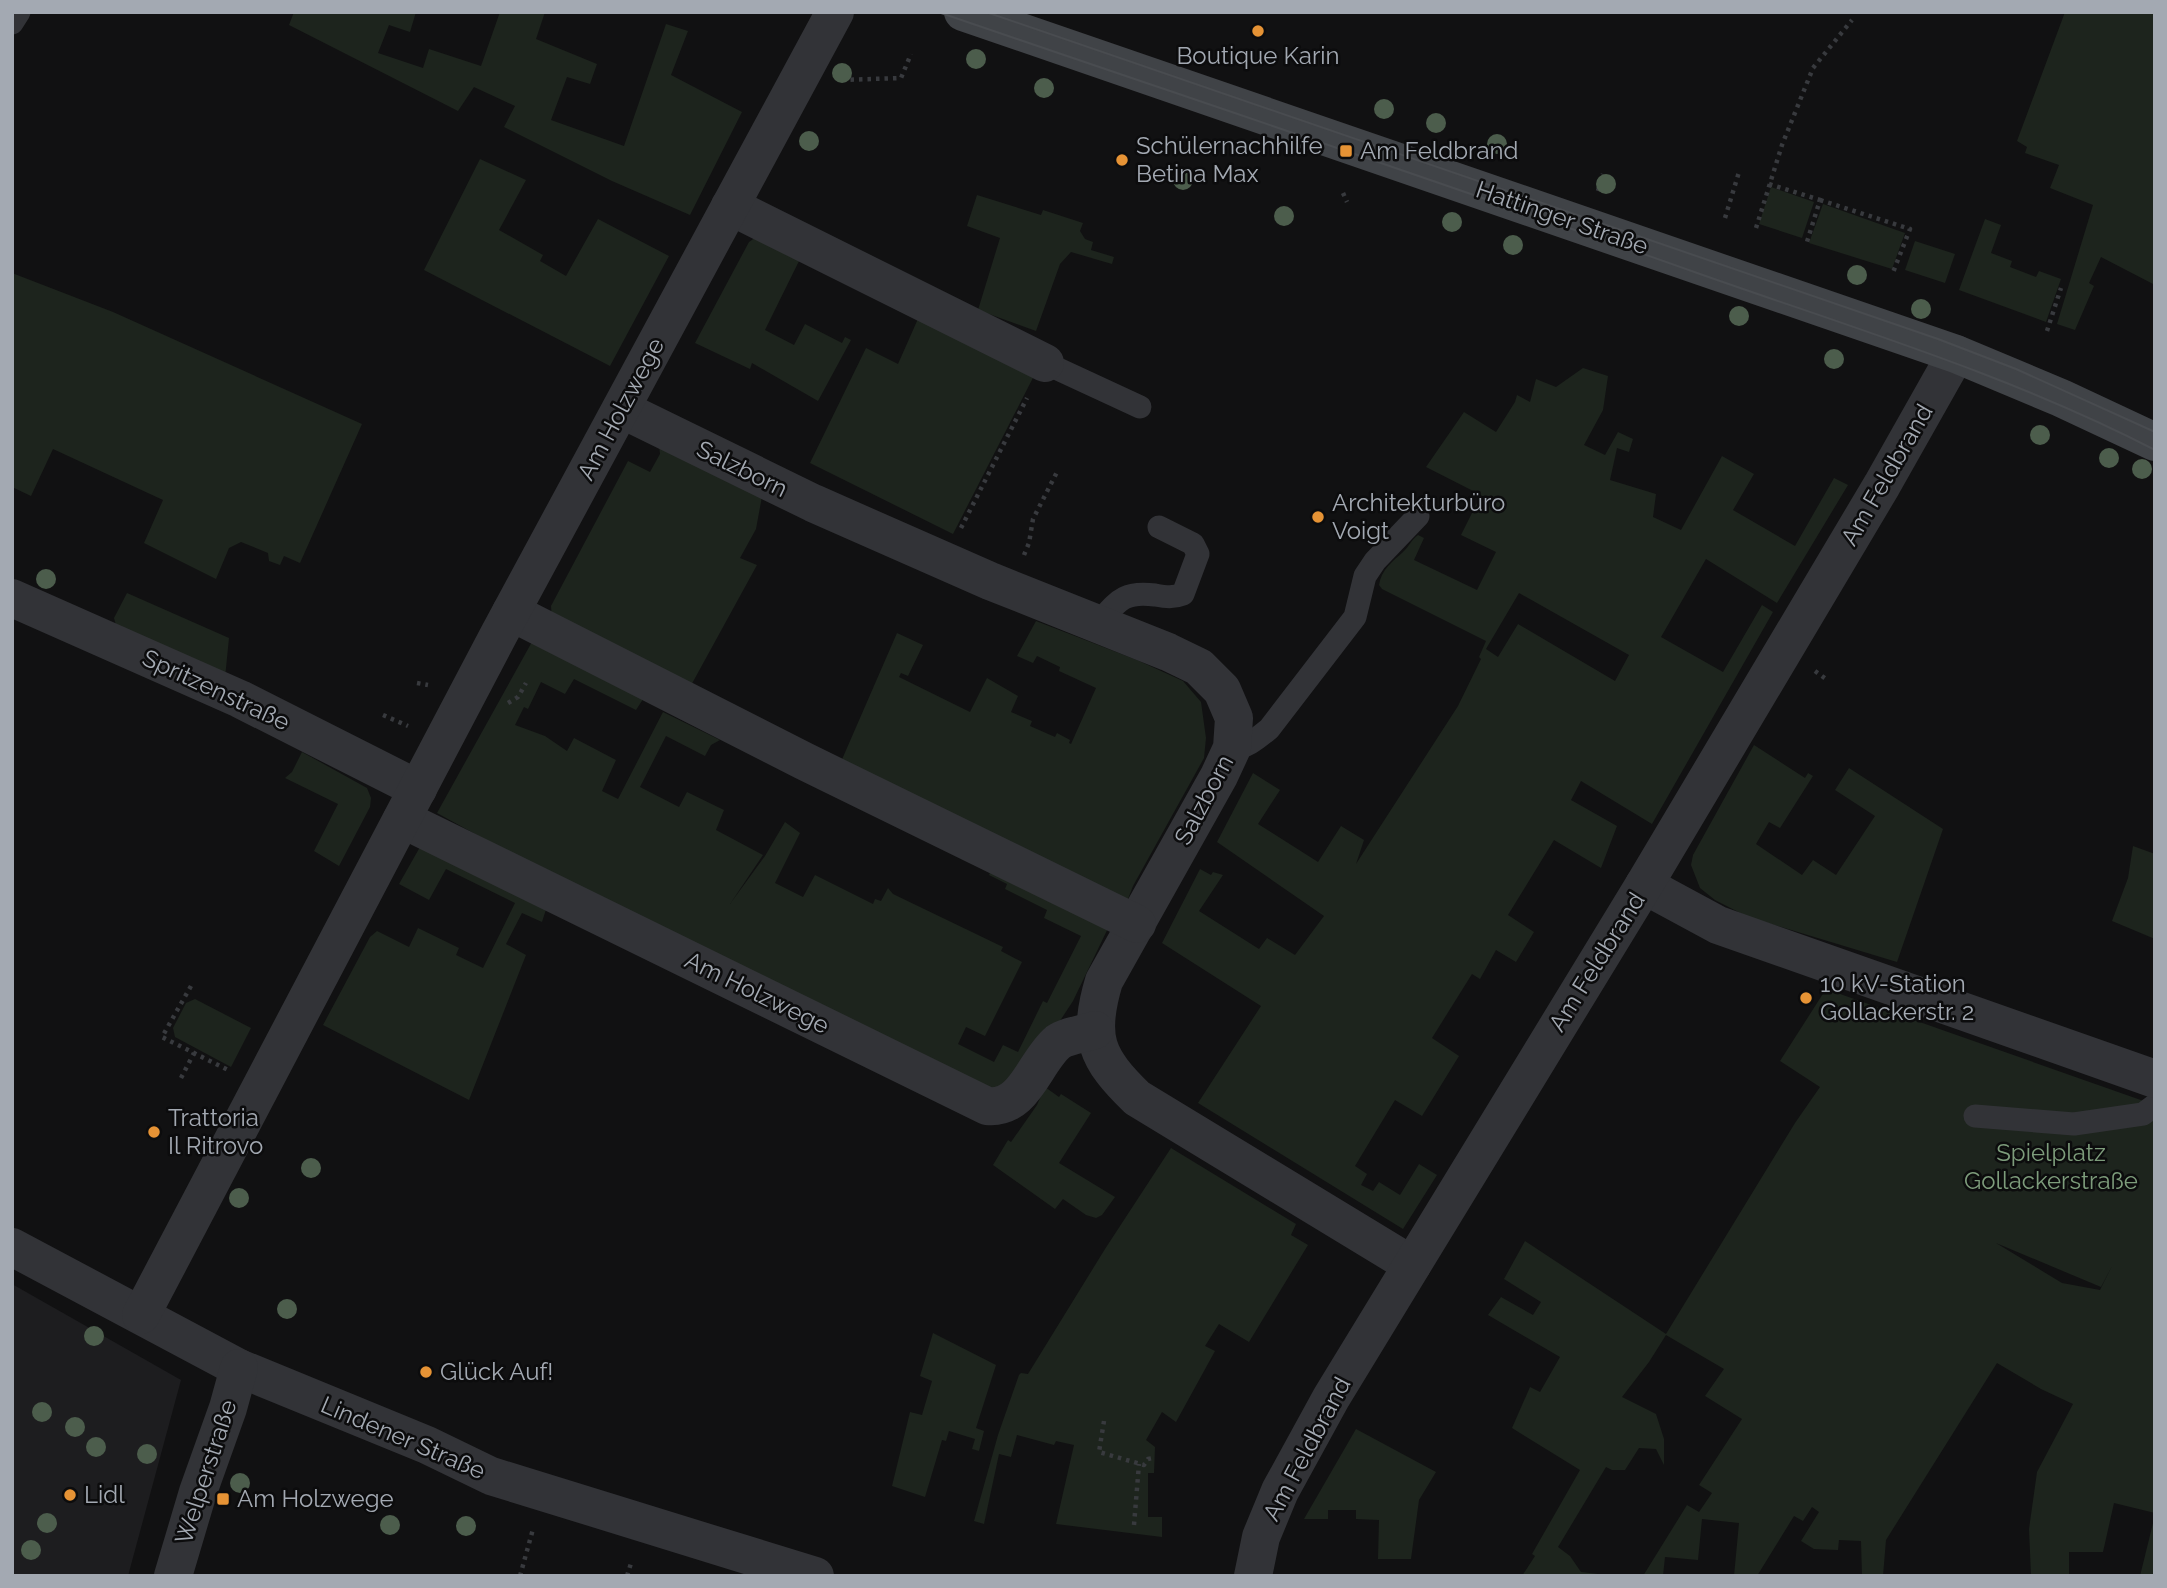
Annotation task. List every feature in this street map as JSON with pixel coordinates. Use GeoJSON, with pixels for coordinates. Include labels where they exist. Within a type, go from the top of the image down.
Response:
{"type":"FeatureCollection","features":[{"type":"Feature","properties":{"kind":"street","name":"Am Holzwege"},"geometry":{"type":"LineString","coordinates":[[141,1315],[511,612],[835,12]]}},
{"type":"Feature","properties":{"kind":"street","name":"Hattinger Straße"},"geometry":{"type":"LineString","coordinates":[[963,12],[1956,354],[2061,398],[2155,442]]}},
{"type":"Feature","properties":{"kind":"street"},"geometry":{"type":"LineString","coordinates":[[730,206],[1045,363]]}},
{"type":"Feature","properties":{"kind":"street","name":"Am Feldbrand"},"geometry":{"type":"LineString","coordinates":[[1253,1576],[1261,1537],[1280,1491],[1331,1398],[1644,885],[1882,485],[1956,354]]}},
{"type":"Feature","properties":{"kind":"street","name":"Salzborn"},"geometry":{"type":"LineString","coordinates":[[621,409],[813,503],[1015,591],[1168,652],[1207,674],[1222,690],[1230,706],[1235,727],[1232,748],[1104,981],[1097,1004],[1095,1030],[1098,1048],[1117,1078],[1137,1098],[1412,1265]]}},
{"type":"Feature","properties":{"kind":"street","name":"Spritzenstraße"},"geometry":{"type":"LineString","coordinates":[[12,598],[240,699],[410,804]]}},
{"type":"Feature","properties":{"kind":"street"},"geometry":{"type":"LineString","coordinates":[[511,612],[792,755],[1137,924]]}},
{"type":"Feature","properties":{"kind":"street","name":"Am Holzwege"},"geometry":{"type":"LineString","coordinates":[[410,804],[987,1106],[996,1107],[1014,1099],[1059,1041],[1095,1030]]}},
{"type":"Feature","properties":{"kind":"street"},"geometry":{"type":"LineString","coordinates":[[1644,885],[1718,925],[2155,1079]]}},
{"type":"Feature","properties":{"kind":"street","name":"Lindener Straße"},"geometry":{"type":"LineString","coordinates":[[12,1247],[239,1368],[391,1430],[491,1476],[815,1576]]}},
{"type":"Feature","properties":{"kind":"street","name":"Welperstraße"},"geometry":{"type":"LineString","coordinates":[[173,1576],[239,1368]]}},
{"type":"Feature","properties":{"kind":"lane"},"geometry":{"type":"LineString","coordinates":[[12,23],[19,12]]}},
{"type":"Feature","properties":{"kind":"lane"},"geometry":{"type":"LineString","coordinates":[[1045,363],[1140,407]]}},
{"type":"Feature","properties":{"kind":"lane"},"geometry":{"type":"LineString","coordinates":[[1232,748],[1256,740],[1269,729],[1355,617],[1366,576],[1375,561],[1418,516]]}},
{"type":"Feature","properties":{"kind":"lane"},"geometry":{"type":"LineString","coordinates":[[1098,623],[1118,601],[1135,592],[1174,598],[1183,594],[1198,554],[1193,544],[1159,527]]}},
{"type":"Feature","properties":{"kind":"lane"},"geometry":{"type":"LineString","coordinates":[[1975,1116],[2074,1124],[2143,1114],[2155,1105]]}},
{"type":"Feature","properties":{"kind":"path"},"geometry":{"type":"LineString","coordinates":[[1756,228],[1769,184],[1813,68],[1852,20]]}},
{"type":"Feature","properties":{"kind":"path"},"geometry":{"type":"LineString","coordinates":[[830,80],[901,78],[911,54]]}},
{"type":"Feature","properties":{"kind":"path"},"geometry":{"type":"LineString","coordinates":[[1177,148],[1184,138]]}},
{"type":"Feature","properties":{"kind":"path"},"geometry":{"type":"LineString","coordinates":[[1725,218],[1739,172]]}},
{"type":"Feature","properties":{"kind":"path"},"geometry":{"type":"LineString","coordinates":[[1597,193],[1603,174]]}},
{"type":"Feature","properties":{"kind":"path"},"geometry":{"type":"LineString","coordinates":[[1769,184],[1910,229],[1892,275]]}},
{"type":"Feature","properties":{"kind":"path"},"geometry":{"type":"LineString","coordinates":[[1343,193],[1347,202]]}},
{"type":"Feature","properties":{"kind":"path"},"geometry":{"type":"LineString","coordinates":[[1806,245],[1820,200]]}},
{"type":"Feature","properties":{"kind":"path"},"geometry":{"type":"LineString","coordinates":[[2047,331],[2061,288]]}},
{"type":"Feature","properties":{"kind":"path"},"geometry":{"type":"LineString","coordinates":[[945,560],[1045,363]]}},
{"type":"Feature","properties":{"kind":"path"},"geometry":{"type":"LineString","coordinates":[[1015,591],[1026,563],[1021,560],[1029,543],[1032,519],[1057,472]]}},
{"type":"Feature","properties":{"kind":"path"},"geometry":{"type":"LineString","coordinates":[[191,986],[162,1037],[260,1087]]}},
{"type":"Feature","properties":{"kind":"path"},"geometry":{"type":"LineString","coordinates":[[181,1078],[194,1052]]}},
{"type":"Feature","properties":{"kind":"path"},"geometry":{"type":"LineString","coordinates":[[1104,1421],[1099,1452],[1144,1465],[1153,1458]]}},
{"type":"Feature","properties":{"kind":"path"},"geometry":{"type":"LineString","coordinates":[[1135,1525],[1139,1464]]}},
{"type":"Feature","properties":{"kind":"path"},"geometry":{"type":"LineString","coordinates":[[520,1576],[525,1556]]}},
{"type":"Feature","properties":{"kind":"shaded area"},"geometry":{"type":"Polygon","coordinates":[[[12,1284],[181,1380],[128,1576],[12,1576],[12,1284]]]}},
{"type":"Feature","properties":{"kind":"green space"},"geometry":{"type":"Polygon","coordinates":[[[294,12],[416,12],[410,32],[389,25],[378,53],[423,68],[429,49],[481,66],[500,12],[545,12],[536,39],[597,64],[590,84],[567,77],[551,120],[624,146],[666,24],[688,31],[671,75],[742,112],[690,215],[612,181],[504,127],[515,106],[474,87],[458,111],[289,25],[294,12]]]}},
{"type":"Feature","properties":{"kind":"green space"},"geometry":{"type":"Polygon","coordinates":[[[2065,12],[2155,12],[2155,285],[2101,257],[2089,283],[2094,286],[2075,330],[2057,324],[2093,205],[2050,188],[2059,165],[2025,153],[2027,147],[2017,141],[2065,12]]]}},
{"type":"Feature","properties":{"kind":"green space"},"geometry":{"type":"Polygon","coordinates":[[[480,159],[526,180],[499,230],[543,255],[540,261],[566,276],[598,219],[669,256],[610,366],[424,270],[480,159]]]}},
{"type":"Feature","properties":{"kind":"green space"},"geometry":{"type":"Polygon","coordinates":[[[1771,187],[1814,202],[1802,238],[1759,224],[1771,187]]]}},
{"type":"Feature","properties":{"kind":"green space"},"geometry":{"type":"Polygon","coordinates":[[[977,195],[1041,215],[1043,210],[1083,223],[1080,231],[1085,239],[1093,242],[1091,250],[1114,257],[1112,264],[1071,252],[1060,264],[1036,331],[978,310],[1000,238],[967,226],[977,195]]]}},
{"type":"Feature","properties":{"kind":"green space"},"geometry":{"type":"Polygon","coordinates":[[[1823,204],[1905,233],[1892,269],[1809,243],[1823,204]]]}},
{"type":"Feature","properties":{"kind":"green space"},"geometry":{"type":"Polygon","coordinates":[[[1985,219],[2001,225],[1991,253],[2012,261],[2010,267],[2036,277],[2039,271],[2061,279],[2046,322],[1959,290],[1985,219]]]}},
{"type":"Feature","properties":{"kind":"green space"},"geometry":{"type":"Polygon","coordinates":[[[756,237],[801,257],[765,330],[794,345],[805,324],[842,343],[845,337],[851,340],[818,401],[752,363],[750,369],[695,343],[749,242],[756,237]]]}},
{"type":"Feature","properties":{"kind":"green space"},"geometry":{"type":"Polygon","coordinates":[[[1915,241],[1955,254],[1945,283],[1905,270],[1915,241]]]}},
{"type":"Feature","properties":{"kind":"green space"},"geometry":{"type":"Polygon","coordinates":[[[12,273],[113,312],[362,424],[300,563],[284,556],[280,565],[269,561],[268,553],[241,542],[229,548],[216,579],[144,543],[163,500],[53,449],[31,496],[12,487],[12,273]]]}},
{"type":"Feature","properties":{"kind":"green space"},"geometry":{"type":"Polygon","coordinates":[[[921,312],[1037,370],[953,534],[810,463],[866,348],[898,364],[921,312]]]}},
{"type":"Feature","properties":{"kind":"green space"},"geometry":{"type":"Polygon","coordinates":[[[1583,368],[1608,376],[1603,410],[1584,445],[1605,455],[1618,432],[1633,439],[1629,452],[1617,448],[1610,480],[1656,494],[1653,517],[1681,530],[1722,456],[1754,474],[1733,510],[1795,546],[1834,478],[1848,485],[1777,603],[1706,559],[1661,637],[1723,672],[1762,605],[1773,612],[1652,824],[1581,781],[1571,800],[1617,826],[1601,868],[1554,840],[1508,915],[1534,932],[1516,962],[1496,950],[1480,979],[1472,974],[1432,1038],[1459,1056],[1422,1116],[1395,1100],[1355,1166],[1367,1174],[1361,1185],[1373,1191],[1379,1182],[1400,1195],[1419,1164],[1437,1175],[1403,1229],[1198,1103],[1261,1006],[1162,943],[1200,869],[1211,875],[1213,872],[1223,875],[1199,911],[1259,949],[1267,938],[1295,955],[1324,916],[1217,842],[1253,773],[1280,790],[1258,824],[1318,862],[1341,826],[1364,840],[1356,864],[1458,706],[1481,659],[1479,657],[1486,641],[1382,589],[1379,585],[1388,566],[1418,535],[1424,538],[1414,560],[1477,590],[1496,552],[1461,535],[1481,495],[1426,467],[1464,412],[1496,432],[1517,395],[1530,402],[1536,379],[1556,387],[1583,368]],[[1519,593],[1486,649],[1498,657],[1518,624],[1615,681],[1629,655],[1519,593]]]}},
{"type":"Feature","properties":{"kind":"green space"},"geometry":{"type":"Polygon","coordinates":[[[659,446],[763,491],[756,529],[740,558],[757,565],[689,689],[552,621],[551,606],[628,461],[650,472],[660,454],[659,446]]]}},
{"type":"Feature","properties":{"kind":"green space"},"geometry":{"type":"Polygon","coordinates":[[[127,593],[229,638],[225,678],[117,629],[114,618],[127,593]]]}},
{"type":"Feature","properties":{"kind":"green space"},"geometry":{"type":"Polygon","coordinates":[[[1036,621],[1183,681],[1201,702],[1206,738],[1204,758],[1133,886],[1126,904],[840,764],[897,633],[923,645],[908,676],[901,673],[899,677],[970,712],[987,678],[1018,696],[1011,712],[1032,721],[1030,726],[1055,737],[1057,733],[1070,740],[1071,744],[1096,688],[1059,671],[1060,667],[1037,656],[1033,663],[1017,656],[1036,621]]]}},
{"type":"Feature","properties":{"kind":"green space"},"geometry":{"type":"Polygon","coordinates":[[[533,640],[647,693],[636,710],[574,679],[565,694],[541,682],[528,709],[524,707],[515,725],[545,736],[567,751],[574,738],[616,760],[602,791],[618,799],[663,712],[720,740],[711,745],[705,756],[666,736],[640,787],[679,807],[687,792],[724,810],[716,830],[763,855],[730,904],[765,856],[785,822],[800,833],[775,883],[803,897],[815,875],[873,904],[875,899],[881,901],[888,888],[893,894],[1003,947],[1001,951],[1022,962],[985,1036],[966,1027],[958,1044],[994,1062],[1003,1045],[1018,1052],[1043,1001],[1047,1003],[1081,936],[1044,918],[1047,910],[1005,889],[1007,884],[989,875],[994,863],[1111,922],[1073,1001],[1033,1062],[1007,1087],[982,1089],[586,895],[437,813],[533,640]]]}},
{"type":"Feature","properties":{"kind":"green space"},"geometry":{"type":"Polygon","coordinates":[[[1754,745],[1805,778],[1808,773],[1813,776],[1780,828],[1769,822],[1756,844],[1802,875],[1813,860],[1836,875],[1875,816],[1835,790],[1849,768],[1943,829],[1897,962],[1748,917],[1715,900],[1700,888],[1691,865],[1693,855],[1754,745]]]}},
{"type":"Feature","properties":{"kind":"green space"},"geometry":{"type":"Polygon","coordinates":[[[302,752],[367,788],[371,798],[370,807],[339,866],[314,851],[338,804],[285,778],[292,772],[302,752]]]}},
{"type":"Feature","properties":{"kind":"green space"},"geometry":{"type":"Polygon","coordinates":[[[2133,846],[2155,854],[2155,939],[2112,921],[2128,878],[2133,846]]]}},
{"type":"Feature","properties":{"kind":"green space"},"geometry":{"type":"Polygon","coordinates":[[[420,847],[549,900],[542,922],[522,913],[506,944],[526,955],[469,1100],[323,1025],[370,937],[377,931],[409,947],[418,928],[459,948],[456,955],[483,968],[515,903],[446,869],[429,900],[399,884],[420,847]]]}},
{"type":"Feature","properties":{"kind":"green space","name":"Spielplatz Gollackerstraße"},"geometry":{"type":"Polygon","coordinates":[[[1826,989],[2155,1105],[2155,1513],[2114,1503],[2103,1552],[2069,1552],[2069,1575],[2031,1575],[2029,1529],[2037,1472],[2073,1404],[1997,1363],[1886,1540],[1883,1576],[1862,1576],[1861,1541],[1839,1540],[1838,1550],[1814,1549],[1801,1541],[1819,1512],[1812,1507],[1803,1521],[1794,1516],[1757,1576],[1734,1576],[1739,1523],[1702,1519],[1698,1560],[1665,1557],[1663,1576],[1643,1576],[1687,1505],[1699,1512],[1712,1493],[1699,1485],[1742,1419],[1705,1396],[1724,1369],[1666,1335],[1622,1397],[1656,1414],[1664,1439],[1664,1465],[1656,1449],[1639,1448],[1625,1470],[1606,1467],[1558,1547],[1570,1556],[1581,1572],[1615,1576],[1522,1576],[1580,1470],[1512,1428],[1530,1387],[1540,1392],[1560,1357],[1488,1315],[1501,1297],[1533,1315],[1541,1302],[1504,1279],[1525,1241],[1666,1334],[1795,1123],[1820,1087],[1780,1061],[1826,989]],[[1996,1243],[2062,1283],[2100,1290],[2112,1266],[2101,1287],[1996,1243]]]}},
{"type":"Feature","properties":{"kind":"green space"},"geometry":{"type":"Polygon","coordinates":[[[195,999],[251,1028],[231,1067],[175,1037],[173,1028],[186,1003],[195,999]]]}},
{"type":"Feature","properties":{"kind":"green space"},"geometry":{"type":"Polygon","coordinates":[[[1045,1087],[1091,1113],[1059,1163],[1115,1197],[1102,1215],[1096,1218],[1086,1215],[1063,1199],[1055,1209],[993,1165],[1008,1140],[1011,1142],[1037,1105],[1045,1087]]]}},
{"type":"Feature","properties":{"kind":"green space"},"geometry":{"type":"Polygon","coordinates":[[[1171,1148],[1296,1224],[1291,1235],[1308,1245],[1249,1342],[1219,1324],[1205,1346],[1215,1351],[1176,1422],[1162,1412],[1146,1440],[1155,1447],[1154,1473],[1148,1473],[1148,1517],[1162,1517],[1162,1537],[1056,1524],[1074,1445],[1056,1441],[1054,1445],[1017,1435],[1011,1457],[999,1454],[984,1524],[974,1521],[998,1435],[1019,1375],[1028,1374],[1171,1148]]]}},
{"type":"Feature","properties":{"kind":"green space"},"geometry":{"type":"Polygon","coordinates":[[[933,1333],[996,1365],[976,1428],[984,1431],[979,1451],[972,1449],[975,1439],[949,1431],[946,1441],[942,1440],[925,1497],[892,1486],[910,1412],[922,1415],[932,1381],[920,1376],[933,1333]]]}},
{"type":"Feature","properties":{"kind":"green space"},"geometry":{"type":"Polygon","coordinates":[[[1356,1429],[1436,1472],[1419,1500],[1411,1559],[1378,1559],[1379,1520],[1356,1519],[1356,1510],[1328,1510],[1328,1519],[1304,1519],[1356,1429]]]}},
{"type":"Feature","properties":{"kind":"green space"},"geometry":{"type":"Polygon","coordinates":[[[2155,1515],[2155,1576],[2140,1576],[2155,1515]]]}},
{"type":"Feature","properties":{"kind":"tram line"},"geometry":{"type":"LineString","coordinates":[[938,12],[1415,174],[1930,354],[2044,398],[2155,450]]}},
{"type":"Feature","properties":{"kind":"tram line"},"geometry":{"type":"LineString","coordinates":[[986,12],[1938,339],[2016,369],[2155,432]]}},
{"type":"Feature","properties":{"kind":"place","name":"Boutique Karin"},"geometry":{"type":"Point","coordinates":[1258,31]}},
{"type":"Feature","properties":{"kind":"place","name":"Am Feldbrand"},"geometry":{"type":"Point","coordinates":[1346,151]}},
{"type":"Feature","properties":{"kind":"place","name":"Schülernachhilfe Betina Max"},"geometry":{"type":"Point","coordinates":[1122,160]}},
{"type":"Feature","properties":{"kind":"place","name":"Architekturbüro Voigt"},"geometry":{"type":"Point","coordinates":[1318,517]}},
{"type":"Feature","properties":{"kind":"place","name":"10 kV-Station Gollackerstr. 2"},"geometry":{"type":"Point","coordinates":[1806,998]}},
{"type":"Feature","properties":{"kind":"place","name":"Trattoria Il Ritrovo"},"geometry":{"type":"Point","coordinates":[154,1132]}},
{"type":"Feature","properties":{"kind":"place","name":"Glück Auf!"},"geometry":{"type":"Point","coordinates":[426,1372]}},
{"type":"Feature","properties":{"kind":"place","name":"Lidl"},"geometry":{"type":"Point","coordinates":[70,1495]}},
{"type":"Feature","properties":{"kind":"place","name":"Am Holzwege"},"geometry":{"type":"Point","coordinates":[223,1499]}}]}
